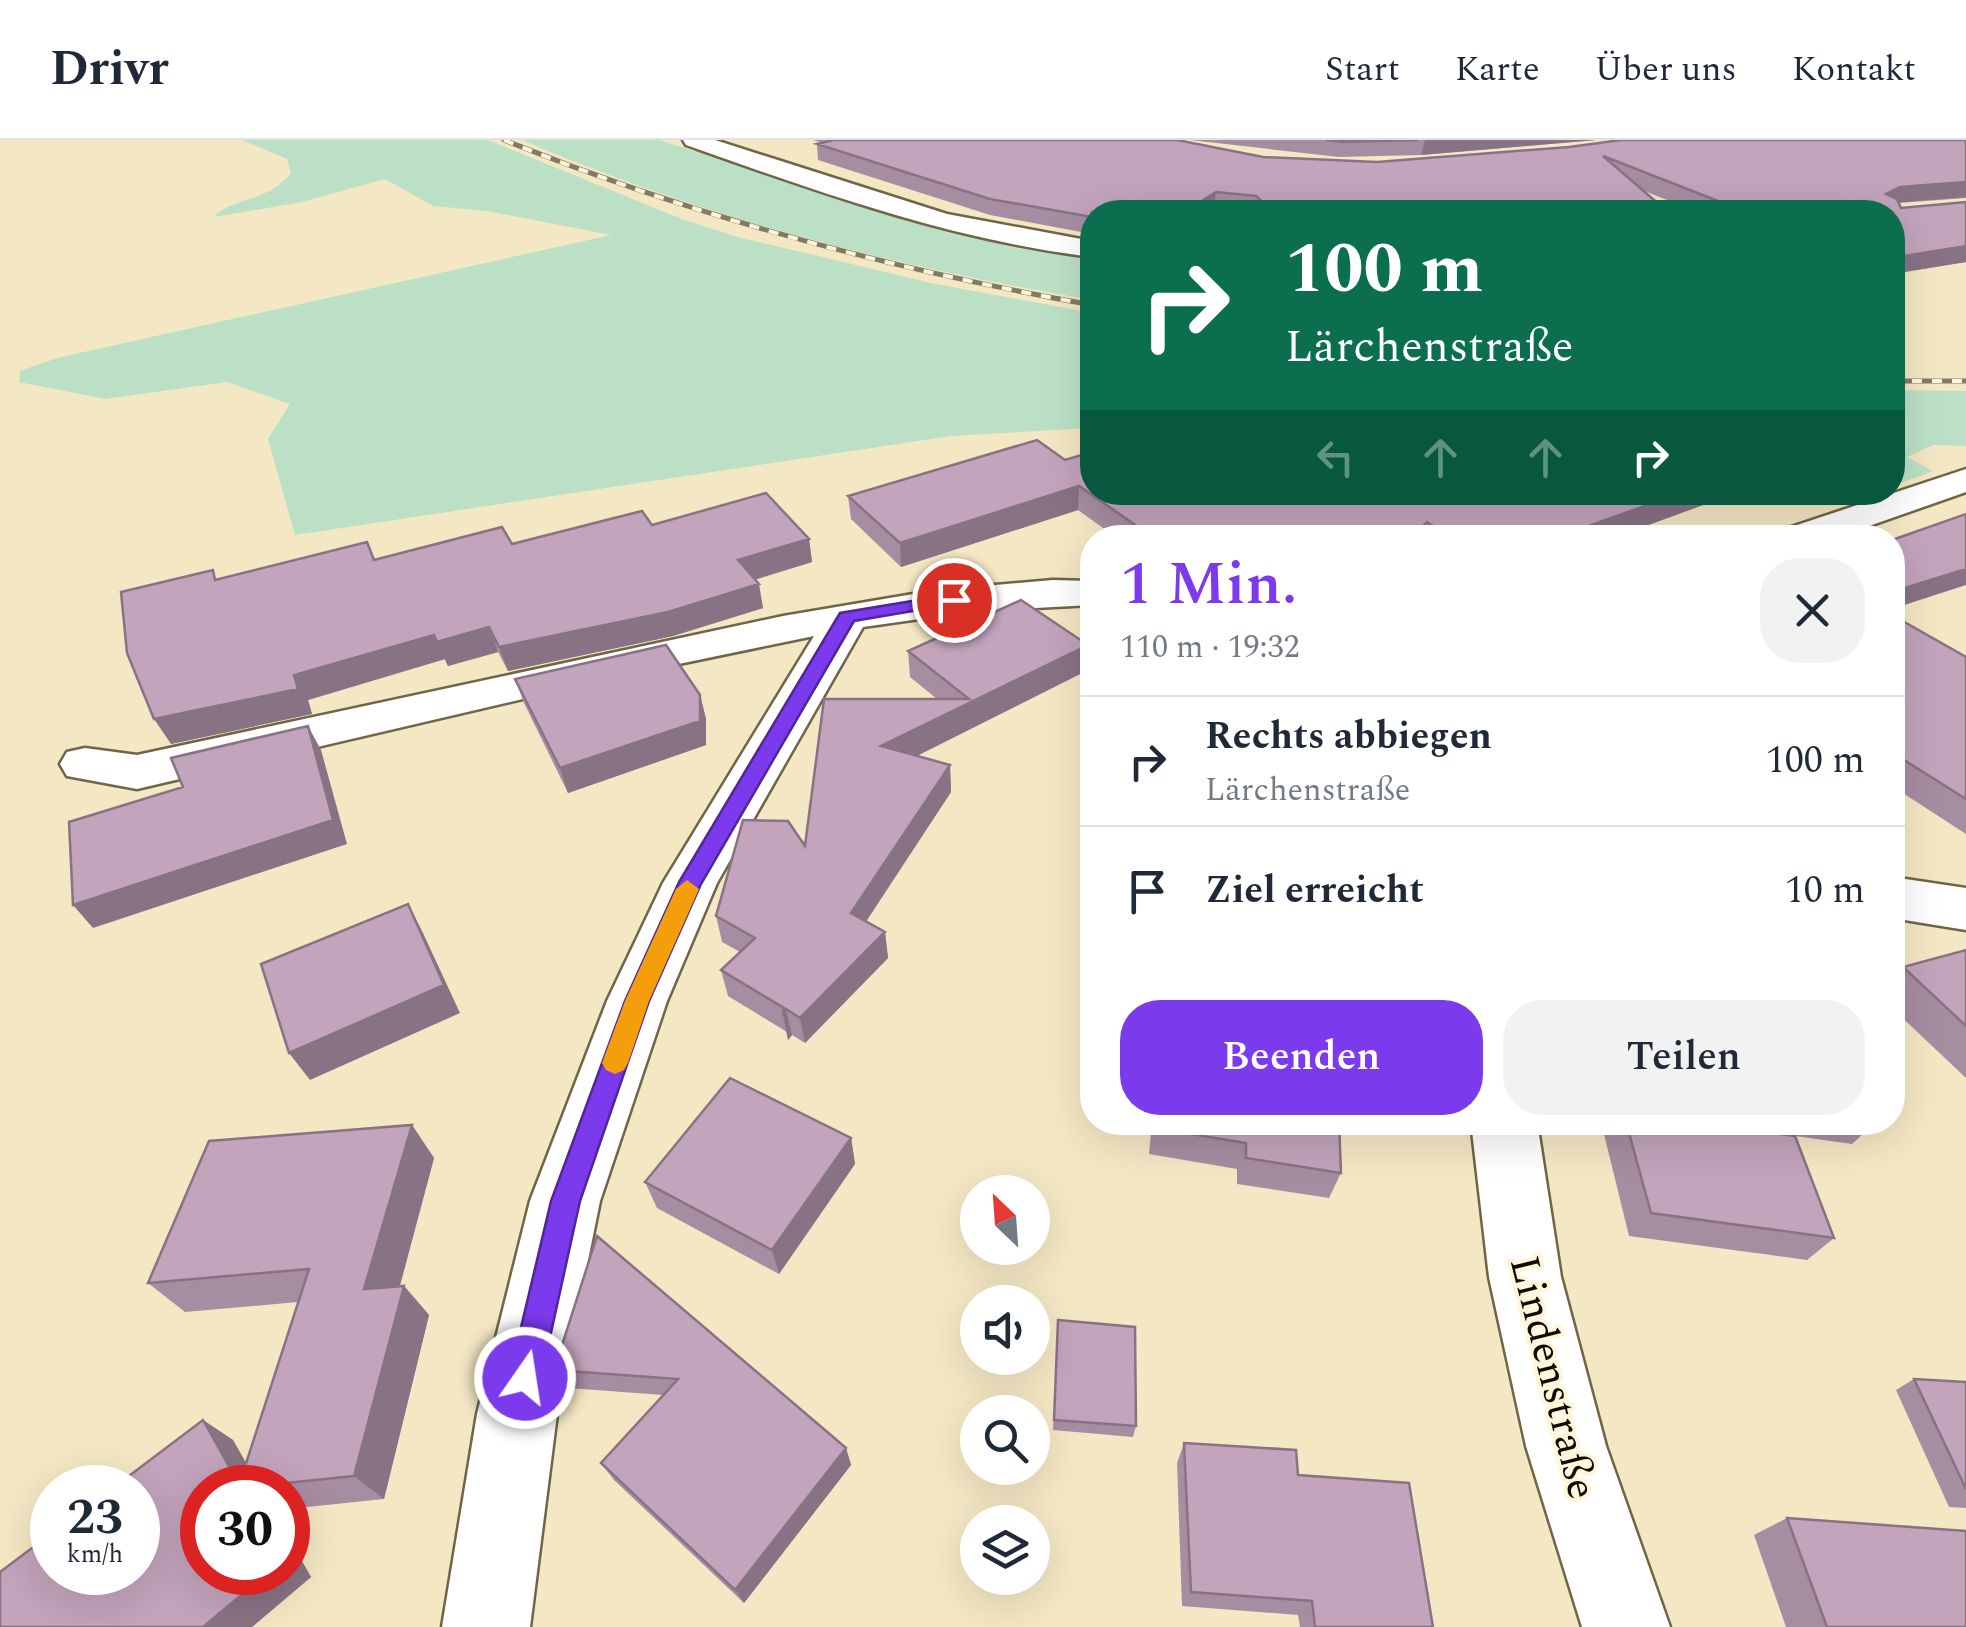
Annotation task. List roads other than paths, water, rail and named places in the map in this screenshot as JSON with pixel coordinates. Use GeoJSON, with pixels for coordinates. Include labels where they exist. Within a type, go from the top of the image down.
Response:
{"type":"FeatureCollection","features":[{"type":"Feature","properties":{"kind":"street"},"geometry":{"type":"LineString","coordinates":[[694,140],[855,193],[998,234],[1080,247]]}},
{"type":"Feature","properties":{"kind":"street"},"geometry":{"type":"LineString","coordinates":[[1905,501],[1966,480]]}},
{"type":"Feature","properties":{"kind":"street"},"geometry":{"type":"LineString","coordinates":[[1834,525],[1893,505]]}},
{"type":"Feature","properties":{"kind":"street"},"geometry":{"type":"LineString","coordinates":[[86,764],[137,772],[660,652],[847,617],[1024,592],[1080,593]]}},
{"type":"Feature","properties":{"kind":"street"},"geometry":{"type":"LineString","coordinates":[[486,1627],[517,1414],[566,1201],[637,1001],[690,882],[828,656],[847,617]]}},
{"type":"Feature","properties":{"kind":"street"},"geometry":{"type":"LineString","coordinates":[[1905,899],[1966,909]]}},
{"type":"Feature","properties":{"kind":"street","name":"Lindenstraße"},"geometry":{"type":"LineString","coordinates":[[1506,1135],[1525,1277],[1552,1390],[1566,1446],[1626,1627]]}},
{"type":"Feature","properties":{"kind":"railway"},"geometry":{"type":"LineString","coordinates":[[504,140],[648,193],[794,238],[941,275],[1080,303]]}},
{"type":"Feature","properties":{"kind":"railway"},"geometry":{"type":"LineString","coordinates":[[1905,381],[1966,381]]}}]}
